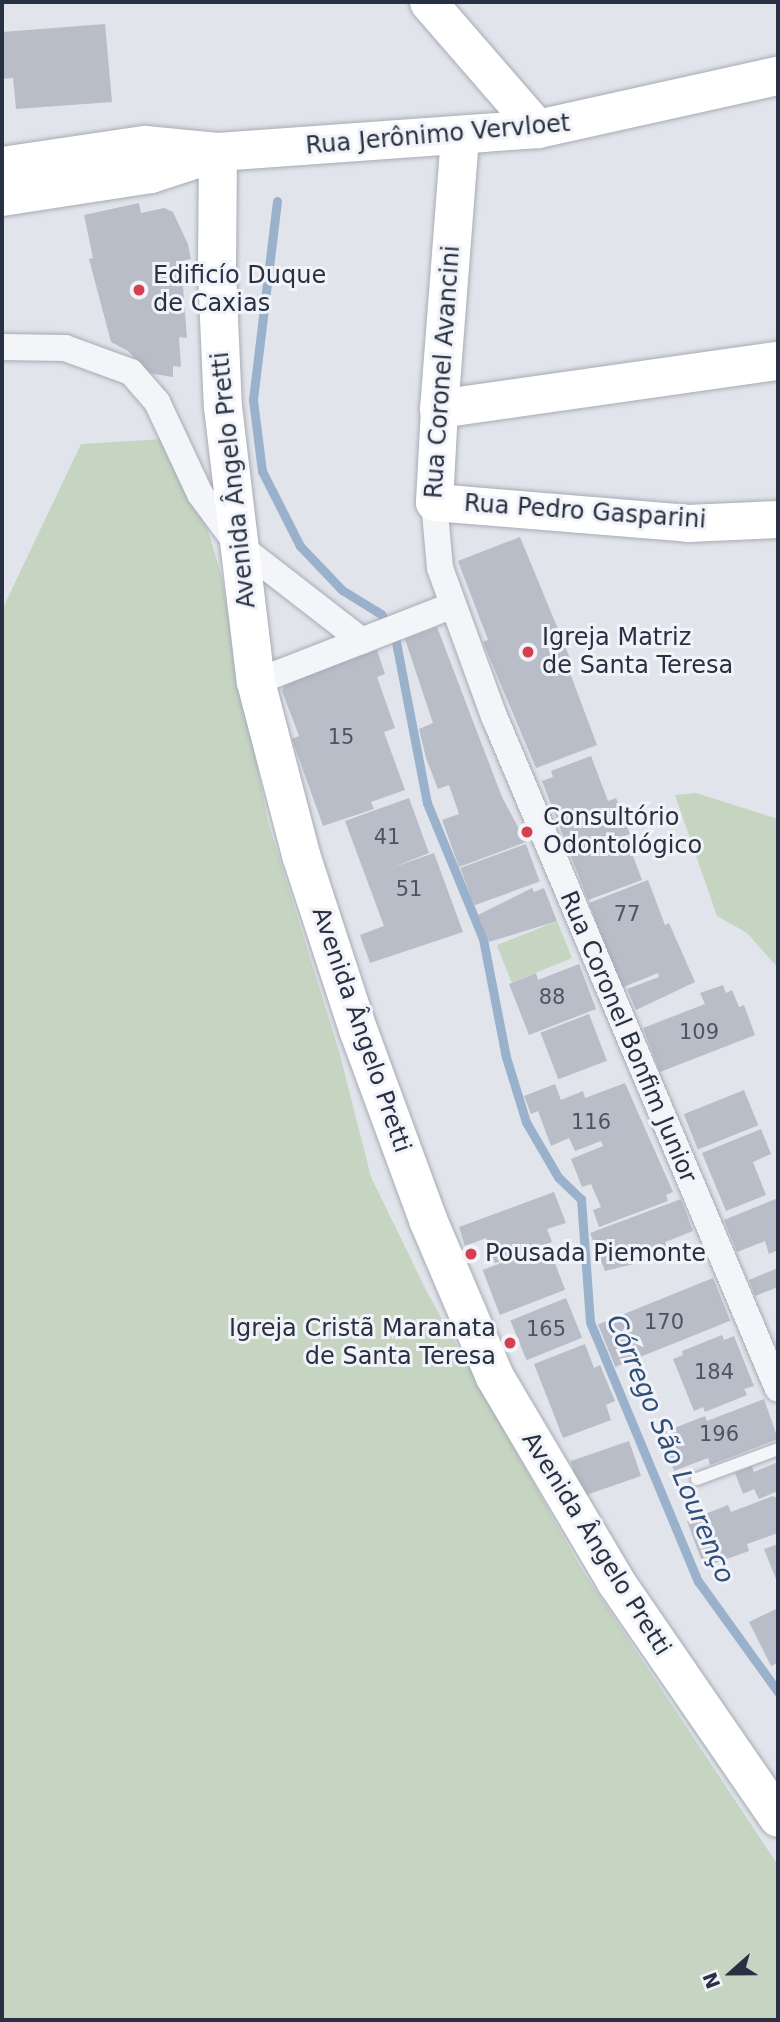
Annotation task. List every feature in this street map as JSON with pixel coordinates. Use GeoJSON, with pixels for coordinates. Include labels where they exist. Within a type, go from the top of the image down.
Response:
{"type":"FeatureCollection","features":[{"type":"Feature","properties":{"kind":"main road","name":"Rua Jerônimo Vervloet"},"geometry":{"type":"LineString","coordinates":[[219,152],[460,137],[538,129],[778,76]]}},
{"type":"Feature","properties":{"kind":"main road","name":"Rua Coronel Avancini"},"geometry":{"type":"LineString","coordinates":[[439,409],[460,137]]}},
{"type":"Feature","properties":{"kind":"main road"},"geometry":{"type":"LineString","coordinates":[[2,166],[145,145],[219,152]]}},
{"type":"Feature","properties":{"kind":"main road"},"geometry":{"type":"LineString","coordinates":[[2,197],[151,174],[219,152]]}},
{"type":"Feature","properties":{"kind":"main road","name":"Avenida Ângelo Pretti"},"geometry":{"type":"LineString","coordinates":[[219,152],[217,272],[223,407],[237,544],[256,682],[301,855],[359,1032],[428,1220],[495,1377],[616,1583],[778,1818]]}},
{"type":"Feature","properties":{"kind":"main road"},"geometry":{"type":"LineString","coordinates":[[439,409],[778,361]]}},
{"type":"Feature","properties":{"kind":"street"},"geometry":{"type":"LineString","coordinates":[[428,2],[538,129]]}},
{"type":"Feature","properties":{"kind":"street"},"geometry":{"type":"LineString","coordinates":[[2,347],[65,348],[131,372],[157,402],[200,494],[237,544],[382,633]]}},
{"type":"Feature","properties":{"kind":"street","name":"Rua Coronel Avancini"},"geometry":{"type":"LineString","coordinates":[[439,409],[434,502],[440,568],[451,606]]}},
{"type":"Feature","properties":{"kind":"street","name":"Rua Pedro Gasparini"},"geometry":{"type":"LineString","coordinates":[[434,502],[688,523],[778,519]]}},
{"type":"Feature","properties":{"kind":"street"},"geometry":{"type":"LineString","coordinates":[[256,682],[451,606]]}},
{"type":"Feature","properties":{"kind":"street","name":"Rua Coronel Bonfim Junior"},"geometry":{"type":"LineString","coordinates":[[451,606],[578,920],[778,1389]]}},
{"type":"Feature","properties":{"kind":"lane"},"geometry":{"type":"LineString","coordinates":[[697,1479],[778,1449]]}},
{"type":"Feature","properties":{"kind":"green space"},"geometry":{"type":"Polygon","coordinates":[[[164,439],[208,531],[221,574],[268,822],[339,1051],[371,1177],[427,1292],[581,1568],[778,1865],[778,2020],[2,2020],[2,610],[81,444],[164,439]]]}},
{"type":"Feature","properties":{"kind":"green space"},"geometry":{"type":"Polygon","coordinates":[[[696,793],[778,819],[778,968],[747,933],[717,916],[675,795],[696,793]]]}},
{"type":"Feature","properties":{"kind":"green space"},"geometry":{"type":"Polygon","coordinates":[[[557,921],[572,958],[512,982],[497,945],[557,921]]]}},
{"type":"Feature","properties":{"kind":"building"},"geometry":{"type":"Polygon","coordinates":[[[105,24],[112,102],[16,109],[13,78],[2,79],[2,32],[105,24]]]}},
{"type":"Feature","properties":{"kind":"building","name":"Edificío Duque de Caxias"},"geometry":{"type":"Polygon","coordinates":[[[139,203],[141,213],[164,208],[173,212],[188,244],[191,259],[181,261],[187,338],[179,337],[181,367],[173,366],[173,377],[148,373],[128,351],[111,342],[89,259],[93,258],[84,215],[139,203]]]}},
{"type":"Feature","properties":{"kind":"building","name":"Igreja Matriz de Santa Teresa"},"geometry":{"type":"Polygon","coordinates":[[[520,537],[572,663],[567,665],[597,745],[536,768],[483,642],[488,640],[458,561],[520,537]]]}},
{"type":"Feature","properties":{"kind":"building"},"geometry":{"type":"Polygon","coordinates":[[[437,627],[502,797],[526,842],[459,867],[442,820],[459,814],[449,785],[438,789],[426,758],[419,729],[433,723],[405,639],[437,627]]]}},
{"type":"Feature","properties":{"kind":"building"},"geometry":{"type":"Polygon","coordinates":[[[377,650],[385,674],[377,677],[395,728],[384,732],[405,790],[371,802],[374,809],[323,826],[292,739],[299,736],[282,691],[285,683],[377,650]]]}},
{"type":"Feature","properties":{"kind":"building"},"geometry":{"type":"Polygon","coordinates":[[[591,756],[608,801],[616,798],[630,834],[603,844],[605,848],[627,840],[642,880],[588,900],[542,781],[553,777],[551,771],[591,756]]]}},
{"type":"Feature","properties":{"kind":"building"},"geometry":{"type":"Polygon","coordinates":[[[409,798],[429,853],[391,868],[434,853],[463,932],[370,963],[360,935],[384,926],[345,821],[409,798]]]}},
{"type":"Feature","properties":{"kind":"building"},"geometry":{"type":"Polygon","coordinates":[[[526,844],[540,882],[474,906],[460,868],[526,844]]]}},
{"type":"Feature","properties":{"kind":"building"},"geometry":{"type":"Polygon","coordinates":[[[648,880],[665,925],[669,923],[695,982],[636,1010],[627,989],[659,977],[658,973],[621,988],[589,903],[648,880]]]}},
{"type":"Feature","properties":{"kind":"building"},"geometry":{"type":"Polygon","coordinates":[[[532,888],[534,892],[544,888],[557,921],[489,942],[478,915],[532,888]]]}},
{"type":"Feature","properties":{"kind":"building"},"geometry":{"type":"Polygon","coordinates":[[[579,964],[596,1009],[529,1035],[509,984],[536,973],[538,980],[579,964]]]}},
{"type":"Feature","properties":{"kind":"building"},"geometry":{"type":"Polygon","coordinates":[[[723,985],[726,993],[732,990],[739,1007],[744,1005],[755,1035],[660,1072],[643,1028],[705,1004],[700,993],[723,985]]]}},
{"type":"Feature","properties":{"kind":"building"},"geometry":{"type":"Polygon","coordinates":[[[589,1014],[607,1061],[558,1079],[540,1033],[589,1014]]]}},
{"type":"Feature","properties":{"kind":"building"},"geometry":{"type":"Polygon","coordinates":[[[625,1083],[673,1192],[666,1195],[668,1201],[599,1227],[593,1210],[601,1207],[591,1184],[582,1187],[571,1159],[603,1146],[601,1141],[575,1151],[569,1138],[551,1146],[538,1111],[531,1114],[524,1096],[555,1084],[561,1100],[583,1091],[585,1098],[625,1083]]]}},
{"type":"Feature","properties":{"kind":"building"},"geometry":{"type":"Polygon","coordinates":[[[744,1090],[758,1125],[698,1150],[684,1114],[744,1090]]]}},
{"type":"Feature","properties":{"kind":"building"},"geometry":{"type":"Polygon","coordinates":[[[761,1129],[771,1154],[753,1162],[766,1195],[726,1211],[702,1153],[761,1129]]]}},
{"type":"Feature","properties":{"kind":"building"},"geometry":{"type":"Polygon","coordinates":[[[554,1192],[566,1223],[547,1229],[552,1242],[495,1263],[486,1238],[465,1246],[459,1227],[554,1192]]]}},
{"type":"Feature","properties":{"kind":"building"},"geometry":{"type":"Polygon","coordinates":[[[778,1198],[778,1250],[769,1254],[765,1241],[737,1252],[724,1220],[778,1198]]]}},
{"type":"Feature","properties":{"kind":"building"},"geometry":{"type":"Polygon","coordinates":[[[681,1199],[693,1231],[665,1242],[667,1247],[652,1253],[654,1259],[605,1271],[590,1233],[681,1199]]]}},
{"type":"Feature","properties":{"kind":"building"},"geometry":{"type":"Polygon","coordinates":[[[548,1245],[565,1290],[500,1315],[483,1270],[548,1245]]]}},
{"type":"Feature","properties":{"kind":"building"},"geometry":{"type":"Polygon","coordinates":[[[778,1268],[778,1287],[755,1296],[749,1280],[778,1268]]]}},
{"type":"Feature","properties":{"kind":"building"},"geometry":{"type":"Polygon","coordinates":[[[713,1278],[730,1321],[615,1367],[598,1324],[713,1278]]]}},
{"type":"Feature","properties":{"kind":"building"},"geometry":{"type":"Polygon","coordinates":[[[566,1298],[582,1338],[526,1360],[510,1320],[566,1298]]]}},
{"type":"Feature","properties":{"kind":"building"},"geometry":{"type":"Polygon","coordinates":[[[722,1335],[724,1340],[734,1336],[754,1386],[744,1389],[747,1395],[705,1412],[703,1407],[694,1411],[673,1359],[683,1355],[682,1351],[722,1335]]]}},
{"type":"Feature","properties":{"kind":"building"},"geometry":{"type":"Polygon","coordinates":[[[585,1344],[594,1368],[600,1365],[615,1401],[606,1405],[611,1420],[563,1438],[534,1364],[585,1344]]]}},
{"type":"Feature","properties":{"kind":"building"},"geometry":{"type":"Polygon","coordinates":[[[764,1399],[778,1439],[710,1465],[708,1458],[674,1471],[659,1434],[705,1416],[707,1421],[764,1399]]]}},
{"type":"Feature","properties":{"kind":"building"},"geometry":{"type":"Polygon","coordinates":[[[629,1441],[641,1476],[582,1496],[570,1461],[629,1441]]]}},
{"type":"Feature","properties":{"kind":"building"},"geometry":{"type":"Polygon","coordinates":[[[778,1462],[778,1491],[759,1499],[754,1489],[743,1494],[735,1473],[752,1466],[754,1472],[778,1462]]]}},
{"type":"Feature","properties":{"kind":"building"},"geometry":{"type":"Polygon","coordinates":[[[773,1496],[778,1499],[778,1533],[747,1544],[749,1551],[704,1567],[687,1521],[728,1505],[731,1512],[773,1496]]]}},
{"type":"Feature","properties":{"kind":"building"},"geometry":{"type":"Polygon","coordinates":[[[778,1544],[778,1584],[764,1549],[778,1544]]]}},
{"type":"Feature","properties":{"kind":"building"},"geometry":{"type":"Polygon","coordinates":[[[778,1608],[778,1663],[771,1666],[749,1622],[778,1608]]]}},
{"type":"Feature","properties":{"kind":"waterway","name":"Córrego São Lourenço"},"geometry":{"type":"LineString","coordinates":[[277,201],[253,400],[262,471],[300,546],[342,590],[381,614],[395,637],[427,803],[483,939],[506,1057],[526,1122],[558,1177],[581,1199],[590,1322],[698,1581],[778,1692]]}},
{"type":"Feature","properties":{"kind":"place","name":"Edificío Duque de Caxias"},"geometry":{"type":"Point","coordinates":[139,290]}},
{"type":"Feature","properties":{"kind":"place","name":"Igreja Matriz de Santa Teresa"},"geometry":{"type":"Point","coordinates":[528,652]}},
{"type":"Feature","properties":{"kind":"place","name":"Consultório Odontológico"},"geometry":{"type":"Point","coordinates":[527,832]}},
{"type":"Feature","properties":{"kind":"place","name":"Pousada Piemonte"},"geometry":{"type":"Point","coordinates":[471,1254]}},
{"type":"Feature","properties":{"kind":"place","name":"Igreja Cristã Maranata de Santa Teresa"},"geometry":{"type":"Point","coordinates":[510,1343]}}]}
